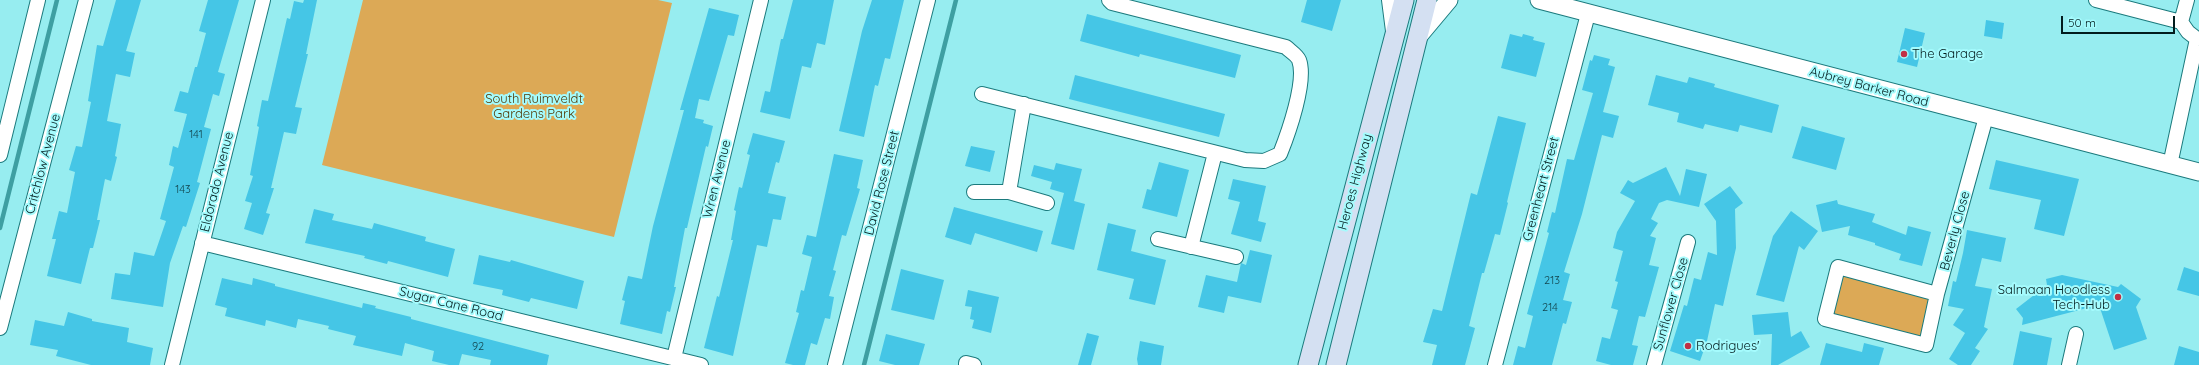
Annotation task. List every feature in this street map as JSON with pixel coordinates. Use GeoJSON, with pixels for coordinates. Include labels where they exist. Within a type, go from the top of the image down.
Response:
{"type":"FeatureCollection","features":[{"type":"Feature","properties":{"kind":"main road","name":"Heroes Highway"},"geometry":{"type":"LineString","coordinates":[[1308,365],[1393,37],[1404,0]]}},
{"type":"Feature","properties":{"kind":"main road","name":"Heroes Highway"},"geometry":{"type":"LineString","coordinates":[[1336,365],[1427,0]]}},
{"type":"Feature","properties":{"kind":"street"},"geometry":{"type":"LineString","coordinates":[[0,155],[38,0]]}},
{"type":"Feature","properties":{"kind":"street","name":"Critchlow Avenue"},"geometry":{"type":"LineString","coordinates":[[0,328],[86,0]]}},
{"type":"Feature","properties":{"kind":"street","name":"Eldorado Avenue"},"geometry":{"type":"LineString","coordinates":[[172,365],[263,0]]}},
{"type":"Feature","properties":{"kind":"street","name":"Wren Avenue"},"geometry":{"type":"LineString","coordinates":[[674,358],[761,0]]}},
{"type":"Feature","properties":{"kind":"street","name":"David Rose Street"},"geometry":{"type":"LineString","coordinates":[[835,365],[928,0]]}},
{"type":"Feature","properties":{"kind":"street"},"geometry":{"type":"LineString","coordinates":[[982,94],[1245,160],[1264,161],[1280,154],[1287,138],[1302,76],[1299,59],[1286,47],[1112,3],[1109,0]]}},
{"type":"Feature","properties":{"kind":"street"},"geometry":{"type":"LineString","coordinates":[[1389,0],[1393,37]]}},
{"type":"Feature","properties":{"kind":"street"},"geometry":{"type":"LineString","coordinates":[[1418,37],[1449,0]]}},
{"type":"Feature","properties":{"kind":"street","name":"Aubrey Barker Road"},"geometry":{"type":"LineString","coordinates":[[1539,0],[2199,172]]}},
{"type":"Feature","properties":{"kind":"street"},"geometry":{"type":"LineString","coordinates":[[2096,0],[2182,22]]}},
{"type":"Feature","properties":{"kind":"street"},"geometry":{"type":"LineString","coordinates":[[2170,165],[2198,39],[2188,32],[2182,22],[2187,0]]}},
{"type":"Feature","properties":{"kind":"street","name":"Greenheart Street"},"geometry":{"type":"LineString","coordinates":[[1495,365],[1588,14]]}},
{"type":"Feature","properties":{"kind":"street"},"geometry":{"type":"LineString","coordinates":[[1010,192],[1024,104]]}},
{"type":"Feature","properties":{"kind":"street","name":"Beverly Close"},"geometry":{"type":"LineString","coordinates":[[1937,294],[1838,267],[1825,319],[1926,345],[1937,294],[1986,117]]}},
{"type":"Feature","properties":{"kind":"street"},"geometry":{"type":"LineString","coordinates":[[1190,247],[1215,153]]}},
{"type":"Feature","properties":{"kind":"street"},"geometry":{"type":"LineString","coordinates":[[974,192],[1010,192],[1047,203]]}},
{"type":"Feature","properties":{"kind":"street"},"geometry":{"type":"LineString","coordinates":[[1158,239],[1236,257]]}},
{"type":"Feature","properties":{"kind":"street","name":"Sunflower Close"},"geometry":{"type":"LineString","coordinates":[[1654,365],[1688,242]]}},
{"type":"Feature","properties":{"kind":"street","name":"Sugar Cane Road"},"geometry":{"type":"LineString","coordinates":[[202,243],[701,365]]}},
{"type":"Feature","properties":{"kind":"street"},"geometry":{"type":"LineString","coordinates":[[2069,365],[2076,334]]}},
{"type":"Feature","properties":{"kind":"street"},"geometry":{"type":"LineString","coordinates":[[966,365],[966,363],[974,365]]}},
{"type":"Feature","properties":{"kind":"green space","name":"South Ruimveldt Gardens Park"},"geometry":{"type":"Polygon","coordinates":[[[363,0],[658,0],[672,3],[614,237],[322,165],[363,0]]]}},
{"type":"Feature","properties":{"kind":"green space"},"geometry":{"type":"Polygon","coordinates":[[[1843,274],[1932,297],[1922,337],[1833,314],[1843,274]]]}},
{"type":"Feature","properties":{"kind":"building"},"geometry":{"type":"Polygon","coordinates":[[[116,0],[141,0],[126,51],[135,53],[130,77],[116,74],[107,121],[121,124],[115,156],[117,157],[111,181],[105,179],[97,220],[100,220],[93,248],[90,248],[81,284],[47,276],[56,239],[52,239],[59,211],[67,213],[75,172],[69,170],[76,146],[82,147],[91,102],[88,101],[97,45],[103,46],[116,0]]]}},
{"type":"Feature","properties":{"kind":"building"},"geometry":{"type":"Polygon","coordinates":[[[208,0],[239,0],[218,72],[225,74],[219,96],[213,94],[204,127],[211,129],[197,182],[200,183],[186,227],[183,226],[170,263],[163,307],[111,299],[115,273],[130,275],[134,252],[154,256],[166,221],[160,219],[174,167],[169,165],[173,146],[178,148],[187,114],[174,111],[180,91],[188,93],[195,67],[197,67],[206,33],[199,31],[208,0]]]}},
{"type":"Feature","properties":{"kind":"building"},"geometry":{"type":"Polygon","coordinates":[[[304,0],[317,0],[306,54],[308,54],[295,107],[302,108],[296,134],[284,132],[271,188],[274,188],[266,213],[270,214],[263,235],[244,229],[252,203],[245,201],[253,176],[250,175],[259,127],[257,126],[262,100],[268,101],[287,18],[290,19],[294,1],[303,3],[304,0]]]}},
{"type":"Feature","properties":{"kind":"building"},"geometry":{"type":"Polygon","coordinates":[[[793,0],[834,0],[825,45],[817,43],[811,68],[802,66],[790,119],[760,112],[765,91],[770,92],[781,39],[783,39],[793,0]]]}},
{"type":"Feature","properties":{"kind":"building"},"geometry":{"type":"Polygon","coordinates":[[[872,0],[904,0],[890,59],[885,58],[878,86],[875,85],[864,137],[839,131],[862,31],[872,0]]]}},
{"type":"Feature","properties":{"kind":"building"},"geometry":{"type":"Polygon","coordinates":[[[1307,0],[1341,0],[1332,31],[1301,22],[1307,0]]]}},
{"type":"Feature","properties":{"kind":"building"},"geometry":{"type":"Polygon","coordinates":[[[709,8],[739,15],[734,36],[728,35],[709,101],[699,99],[695,118],[704,120],[703,123],[713,126],[708,147],[706,146],[687,228],[685,228],[674,287],[676,287],[670,312],[667,311],[662,334],[620,324],[625,301],[622,300],[628,276],[642,279],[653,226],[684,110],[680,110],[709,8]]]}},
{"type":"Feature","properties":{"kind":"building"},"geometry":{"type":"Polygon","coordinates":[[[1087,14],[1241,55],[1235,78],[1140,54],[1139,57],[1080,41],[1087,14]]]}},
{"type":"Feature","properties":{"kind":"building"},"geometry":{"type":"Polygon","coordinates":[[[1986,20],[2004,23],[2002,39],[1984,36],[1986,20]]]}},
{"type":"Feature","properties":{"kind":"building"},"geometry":{"type":"Polygon","coordinates":[[[1905,28],[1925,33],[1917,67],[1897,62],[1905,28]]]}},
{"type":"Feature","properties":{"kind":"building"},"geometry":{"type":"Polygon","coordinates":[[[1510,34],[1522,37],[1523,34],[1534,37],[1533,40],[1545,43],[1536,77],[1501,68],[1510,34]]]}},
{"type":"Feature","properties":{"kind":"building"},"geometry":{"type":"Polygon","coordinates":[[[1594,55],[1610,59],[1608,65],[1615,67],[1603,112],[1619,116],[1613,138],[1602,135],[1582,214],[1564,272],[1570,274],[1563,300],[1572,302],[1566,324],[1563,323],[1552,365],[1513,365],[1518,346],[1525,348],[1533,316],[1527,314],[1549,233],[1547,232],[1552,212],[1555,213],[1567,159],[1574,160],[1593,93],[1582,90],[1590,60],[1592,61],[1594,55]]]}},
{"type":"Feature","properties":{"kind":"building"},"geometry":{"type":"Polygon","coordinates":[[[1075,75],[1225,114],[1219,137],[1069,99],[1075,75]]]}},
{"type":"Feature","properties":{"kind":"building"},"geometry":{"type":"Polygon","coordinates":[[[1656,75],[1687,83],[1689,77],[1715,84],[1714,87],[1779,105],[1772,133],[1740,125],[1738,132],[1705,124],[1703,129],[1677,122],[1679,113],[1648,105],[1656,75]]]}},
{"type":"Feature","properties":{"kind":"building"},"geometry":{"type":"Polygon","coordinates":[[[1498,116],[1526,123],[1500,235],[1495,234],[1484,273],[1482,273],[1469,326],[1475,328],[1465,365],[1432,365],[1437,345],[1423,342],[1433,309],[1442,311],[1471,193],[1477,195],[1498,116]]]}},
{"type":"Feature","properties":{"kind":"building"},"geometry":{"type":"Polygon","coordinates":[[[1802,126],[1845,138],[1836,170],[1792,158],[1802,126]]]}},
{"type":"Feature","properties":{"kind":"building"},"geometry":{"type":"Polygon","coordinates":[[[753,133],[785,141],[779,163],[776,162],[768,193],[786,197],[781,220],[773,219],[767,247],[757,245],[733,356],[704,348],[717,296],[719,297],[733,240],[731,240],[736,211],[734,210],[739,187],[742,188],[750,155],[747,154],[753,133]]]}},
{"type":"Feature","properties":{"kind":"building"},"geometry":{"type":"Polygon","coordinates":[[[971,146],[995,151],[990,172],[965,166],[971,146]]]}},
{"type":"Feature","properties":{"kind":"building"},"geometry":{"type":"Polygon","coordinates":[[[834,154],[863,160],[857,188],[860,189],[846,236],[842,235],[833,270],[836,271],[829,296],[834,297],[830,319],[825,318],[817,345],[811,343],[805,365],[793,365],[785,363],[799,313],[796,312],[801,290],[804,291],[812,257],[802,254],[807,235],[816,237],[834,154]]]}},
{"type":"Feature","properties":{"kind":"building"},"geometry":{"type":"Polygon","coordinates":[[[1996,160],[2079,179],[2064,236],[2034,229],[2041,200],[1989,189],[1996,160]]]}},
{"type":"Feature","properties":{"kind":"building"},"geometry":{"type":"Polygon","coordinates":[[[1159,162],[1189,170],[1177,217],[1142,208],[1147,189],[1151,190],[1159,162]]]}},
{"type":"Feature","properties":{"kind":"building"},"geometry":{"type":"Polygon","coordinates":[[[1056,163],[1082,169],[1074,201],[1085,204],[1074,250],[1051,244],[1064,193],[1050,189],[1052,182],[1031,176],[1034,165],[1054,170],[1056,163]]]}},
{"type":"Feature","properties":{"kind":"building"},"geometry":{"type":"Polygon","coordinates":[[[1666,167],[1680,196],[1686,169],[1707,174],[1699,207],[1667,200],[1659,203],[1651,219],[1658,223],[1650,236],[1656,238],[1649,265],[1659,267],[1645,317],[1639,316],[1632,345],[1638,346],[1633,365],[1611,365],[1596,361],[1602,337],[1610,339],[1618,310],[1611,308],[1618,282],[1615,281],[1623,251],[1613,248],[1617,232],[1635,201],[1620,193],[1628,180],[1633,183],[1666,167]]]}},
{"type":"Feature","properties":{"kind":"building"},"geometry":{"type":"Polygon","coordinates":[[[1233,179],[1266,186],[1258,221],[1266,223],[1261,242],[1231,234],[1240,202],[1228,199],[1233,179]]]}},
{"type":"Feature","properties":{"kind":"building"},"geometry":{"type":"Polygon","coordinates":[[[1730,186],[1743,203],[1735,209],[1736,248],[1723,306],[1715,304],[1707,341],[1700,361],[1670,351],[1684,305],[1687,306],[1694,278],[1701,280],[1708,252],[1717,255],[1716,221],[1704,204],[1730,186]]]}},
{"type":"Feature","properties":{"kind":"building"},"geometry":{"type":"Polygon","coordinates":[[[1837,200],[1838,204],[1875,214],[1872,222],[1906,235],[1908,226],[1931,232],[1922,266],[1899,260],[1901,254],[1875,245],[1875,243],[1848,235],[1850,226],[1822,232],[1816,205],[1837,200]]]}},
{"type":"Feature","properties":{"kind":"building"},"geometry":{"type":"Polygon","coordinates":[[[954,207],[1043,231],[1037,252],[975,233],[971,245],[945,237],[954,207]]]}},
{"type":"Feature","properties":{"kind":"building"},"geometry":{"type":"Polygon","coordinates":[[[314,209],[334,214],[332,220],[372,229],[374,223],[426,237],[425,241],[455,249],[448,277],[388,261],[387,264],[364,258],[365,256],[305,243],[314,209]]]}},
{"type":"Feature","properties":{"kind":"building"},"geometry":{"type":"Polygon","coordinates":[[[1791,211],[1818,231],[1804,250],[1799,246],[1784,302],[1756,295],[1773,236],[1791,211]]]}},
{"type":"Feature","properties":{"kind":"building"},"geometry":{"type":"Polygon","coordinates":[[[1108,223],[1136,230],[1131,251],[1166,260],[1155,305],[1129,299],[1134,279],[1097,270],[1108,223]]]}},
{"type":"Feature","properties":{"kind":"building"},"geometry":{"type":"Polygon","coordinates":[[[1967,230],[2006,238],[2001,262],[1982,258],[1975,286],[1992,289],[1984,327],[1988,329],[1975,348],[1980,351],[1971,365],[1958,365],[1949,359],[1965,333],[1953,325],[1964,309],[1948,306],[1953,281],[1956,282],[1967,230]]]}},
{"type":"Feature","properties":{"kind":"building"},"geometry":{"type":"Polygon","coordinates":[[[1250,250],[1272,255],[1261,303],[1228,296],[1224,313],[1198,307],[1206,275],[1237,282],[1241,263],[1246,265],[1250,250]]]}},
{"type":"Feature","properties":{"kind":"building"},"geometry":{"type":"Polygon","coordinates":[[[479,255],[510,262],[511,260],[584,281],[577,309],[531,298],[529,302],[502,295],[503,290],[473,284],[479,255]]]}},
{"type":"Feature","properties":{"kind":"building"},"geometry":{"type":"Polygon","coordinates":[[[2184,267],[2199,272],[2199,296],[2177,290],[2184,267]]]}},
{"type":"Feature","properties":{"kind":"building"},"geometry":{"type":"Polygon","coordinates":[[[901,269],[944,280],[934,320],[891,310],[901,269]]]}},
{"type":"Feature","properties":{"kind":"building"},"geometry":{"type":"Polygon","coordinates":[[[2062,275],[2118,287],[2121,284],[2141,299],[2136,307],[2147,339],[2114,350],[2101,311],[2087,308],[2022,325],[2023,318],[2016,309],[2047,285],[2046,279],[2062,275]]]}},
{"type":"Feature","properties":{"kind":"building"},"geometry":{"type":"Polygon","coordinates":[[[222,278],[252,285],[253,278],[275,284],[275,286],[362,308],[363,303],[376,306],[375,308],[411,317],[411,319],[549,355],[547,365],[490,365],[491,360],[462,354],[459,365],[449,365],[432,361],[434,351],[405,343],[402,356],[353,345],[356,336],[328,329],[329,326],[298,319],[296,328],[266,320],[265,326],[225,316],[227,308],[215,305],[222,278]]]}},
{"type":"Feature","properties":{"kind":"building"},"geometry":{"type":"Polygon","coordinates":[[[968,290],[999,297],[991,333],[972,328],[974,320],[970,319],[972,307],[965,306],[968,290]]]}},
{"type":"Feature","properties":{"kind":"building"},"geometry":{"type":"Polygon","coordinates":[[[68,312],[92,319],[92,321],[129,328],[127,342],[153,348],[150,365],[91,365],[56,356],[58,350],[30,345],[35,320],[64,326],[68,312]]]}},
{"type":"Feature","properties":{"kind":"building"},"geometry":{"type":"Polygon","coordinates":[[[1788,312],[1791,337],[1801,331],[1810,347],[1778,365],[1771,365],[1772,334],[1754,335],[1752,315],[1788,312]]]}},
{"type":"Feature","properties":{"kind":"building"},"geometry":{"type":"Polygon","coordinates":[[[2020,331],[2052,338],[2047,365],[2013,365],[2020,331]]]}},
{"type":"Feature","properties":{"kind":"building"},"geometry":{"type":"Polygon","coordinates":[[[1087,333],[1099,336],[1091,365],[1078,365],[1087,333]]]}},
{"type":"Feature","properties":{"kind":"building"},"geometry":{"type":"Polygon","coordinates":[[[886,334],[925,344],[919,365],[895,365],[879,361],[886,334]]]}},
{"type":"Feature","properties":{"kind":"building"},"geometry":{"type":"Polygon","coordinates":[[[1140,341],[1164,346],[1161,365],[1138,365],[1137,359],[1140,341]]]}},
{"type":"Feature","properties":{"kind":"building"},"geometry":{"type":"Polygon","coordinates":[[[1826,343],[1862,352],[1864,343],[1884,348],[1879,365],[1820,365],[1826,343]]]}},
{"type":"Feature","properties":{"kind":"building"},"geometry":{"type":"Polygon","coordinates":[[[2179,346],[2199,352],[2199,365],[2174,365],[2179,346]]]}},
{"type":"Feature","properties":{"kind":"waterway"},"geometry":{"type":"LineString","coordinates":[[0,228],[57,0]]}},
{"type":"Feature","properties":{"kind":"waterway"},"geometry":{"type":"LineString","coordinates":[[864,365],[956,0]]}},
{"type":"Feature","properties":{"kind":"place","name":"The Garage"},"geometry":{"type":"Point","coordinates":[1904,54]}},
{"type":"Feature","properties":{"kind":"place","name":"Salmaan Hoodless Tech-Hub"},"geometry":{"type":"Point","coordinates":[2118,297]}},
{"type":"Feature","properties":{"kind":"place","name":"Rodrigues'"},"geometry":{"type":"Point","coordinates":[1688,346]}}]}
